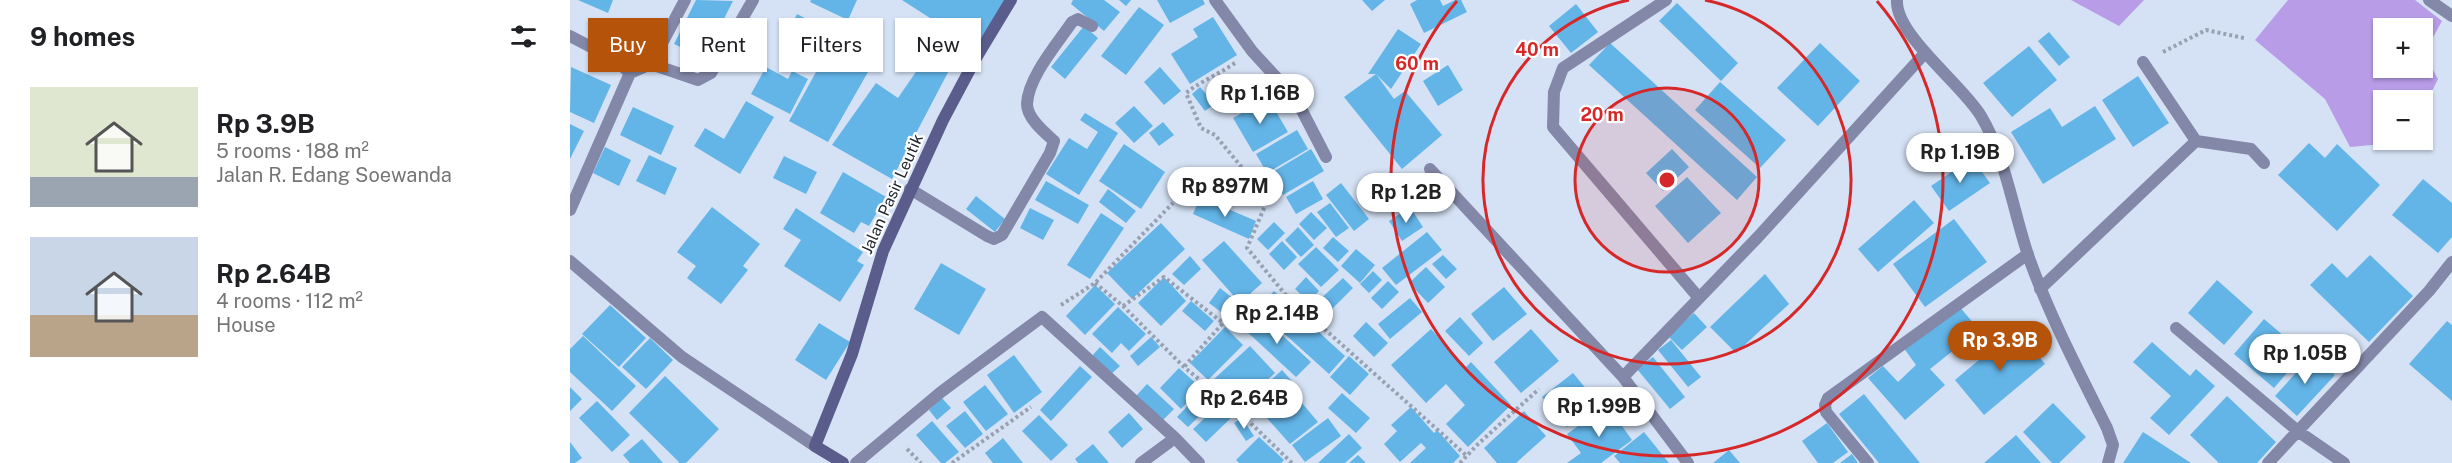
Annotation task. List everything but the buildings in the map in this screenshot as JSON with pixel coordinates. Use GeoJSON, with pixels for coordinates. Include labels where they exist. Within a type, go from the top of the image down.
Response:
{"type":"FeatureCollection","features":[{"type":"Feature","properties":{"kind":"street"},"geometry":{"type":"LineString","coordinates":[[668,32],[685,0]]}},
{"type":"Feature","properties":{"kind":"street","name":"Jalan Pasir Leutik"},"geometry":{"type":"LineString","coordinates":[[815,446],[852,354],[883,251],[910,189],[971,68],[1011,0]]}},
{"type":"Feature","properties":{"kind":"street"},"geometry":{"type":"LineString","coordinates":[[1215,0],[1252,51],[1296,99],[1326,157]]}},
{"type":"Feature","properties":{"kind":"street"},"geometry":{"type":"LineString","coordinates":[[1666,0],[1563,68],[1554,92],[1553,127],[1699,298]]}},
{"type":"Feature","properties":{"kind":"street"},"geometry":{"type":"LineString","coordinates":[[1897,0],[1899,17],[1925,53],[1961,89],[1980,114],[1995,143],[2028,254],[2049,313],[2107,428],[2113,445],[2108,463]]}},
{"type":"Feature","properties":{"kind":"street"},"geometry":{"type":"LineString","coordinates":[[2429,0],[2452,16]]}},
{"type":"Feature","properties":{"kind":"street"},"geometry":{"type":"LineString","coordinates":[[668,70],[698,80],[711,73],[751,1]]}},
{"type":"Feature","properties":{"kind":"street"},"geometry":{"type":"LineString","coordinates":[[910,189],[987,236],[994,239],[1002,235],[1050,153],[1054,141],[1032,118],[1027,104],[1034,79],[1072,22],[1078,19],[1092,26]]}},
{"type":"Feature","properties":{"kind":"street"},"geometry":{"type":"LineString","coordinates":[[570,36],[616,60],[630,73],[570,210]]}},
{"type":"Feature","properties":{"kind":"street"},"geometry":{"type":"LineString","coordinates":[[1623,377],[1925,53]]}},
{"type":"Feature","properties":{"kind":"street"},"geometry":{"type":"LineString","coordinates":[[2143,62],[2196,141],[2251,149],[2264,163]]}},
{"type":"Feature","properties":{"kind":"street"},"geometry":{"type":"LineString","coordinates":[[2040,289],[2196,141]]}},
{"type":"Feature","properties":{"kind":"street"},"geometry":{"type":"LineString","coordinates":[[1430,169],[1623,377],[1688,463]]}},
{"type":"Feature","properties":{"kind":"street"},"geometry":{"type":"LineString","coordinates":[[1868,463],[1826,412],[1825,405],[1828,398],[2028,254]]}},
{"type":"Feature","properties":{"kind":"street"},"geometry":{"type":"LineString","coordinates":[[570,261],[682,357],[843,463]]}},
{"type":"Feature","properties":{"kind":"street"},"geometry":{"type":"LineString","coordinates":[[2268,463],[2299,432],[2452,262]]}},
{"type":"Feature","properties":{"kind":"street"},"geometry":{"type":"LineString","coordinates":[[856,463],[942,392],[1042,317],[1199,463]]}},
{"type":"Feature","properties":{"kind":"street"},"geometry":{"type":"LineString","coordinates":[[2175,328],[2299,432],[2344,463]]}},
{"type":"Feature","properties":{"kind":"street"},"geometry":{"type":"LineString","coordinates":[[1141,463],[1174,438]]}},
{"type":"Feature","properties":{"kind":"path"},"geometry":{"type":"LineString","coordinates":[[2143,62],[2206,30],[2244,39]]}},
{"type":"Feature","properties":{"kind":"path"},"geometry":{"type":"LineString","coordinates":[[1252,51],[1223,71],[1198,83],[1186,93],[1201,128],[1215,135],[1268,199],[1247,248],[1285,294],[1467,456]]}},
{"type":"Feature","properties":{"kind":"path"},"geometry":{"type":"LineString","coordinates":[[1042,317],[1095,282],[1173,203]]}},
{"type":"Feature","properties":{"kind":"path"},"geometry":{"type":"LineString","coordinates":[[1123,306],[1164,277],[1223,323],[1184,367]]}},
{"type":"Feature","properties":{"kind":"path"},"geometry":{"type":"LineString","coordinates":[[1095,282],[1123,306],[1184,367],[1237,410],[1292,463]]}},
{"type":"Feature","properties":{"kind":"path"},"geometry":{"type":"LineString","coordinates":[[1460,463],[1539,389]]}},
{"type":"Feature","properties":{"kind":"path"},"geometry":{"type":"LineString","coordinates":[[952,463],[1031,407]]}},
{"type":"Feature","properties":{"kind":"shaded area"},"geometry":{"type":"Polygon","coordinates":[[[2071,0],[2144,0],[2119,26],[2071,0]]]}},
{"type":"Feature","properties":{"kind":"shaded area"},"geometry":{"type":"Polygon","coordinates":[[[2288,0],[2415,0],[2442,21],[2433,38],[2433,18],[2373,18],[2373,78],[2433,78],[2433,70],[2438,79],[2433,90],[2373,90],[2373,145],[2350,147],[2325,99],[2255,40],[2288,0]]]}}]}
